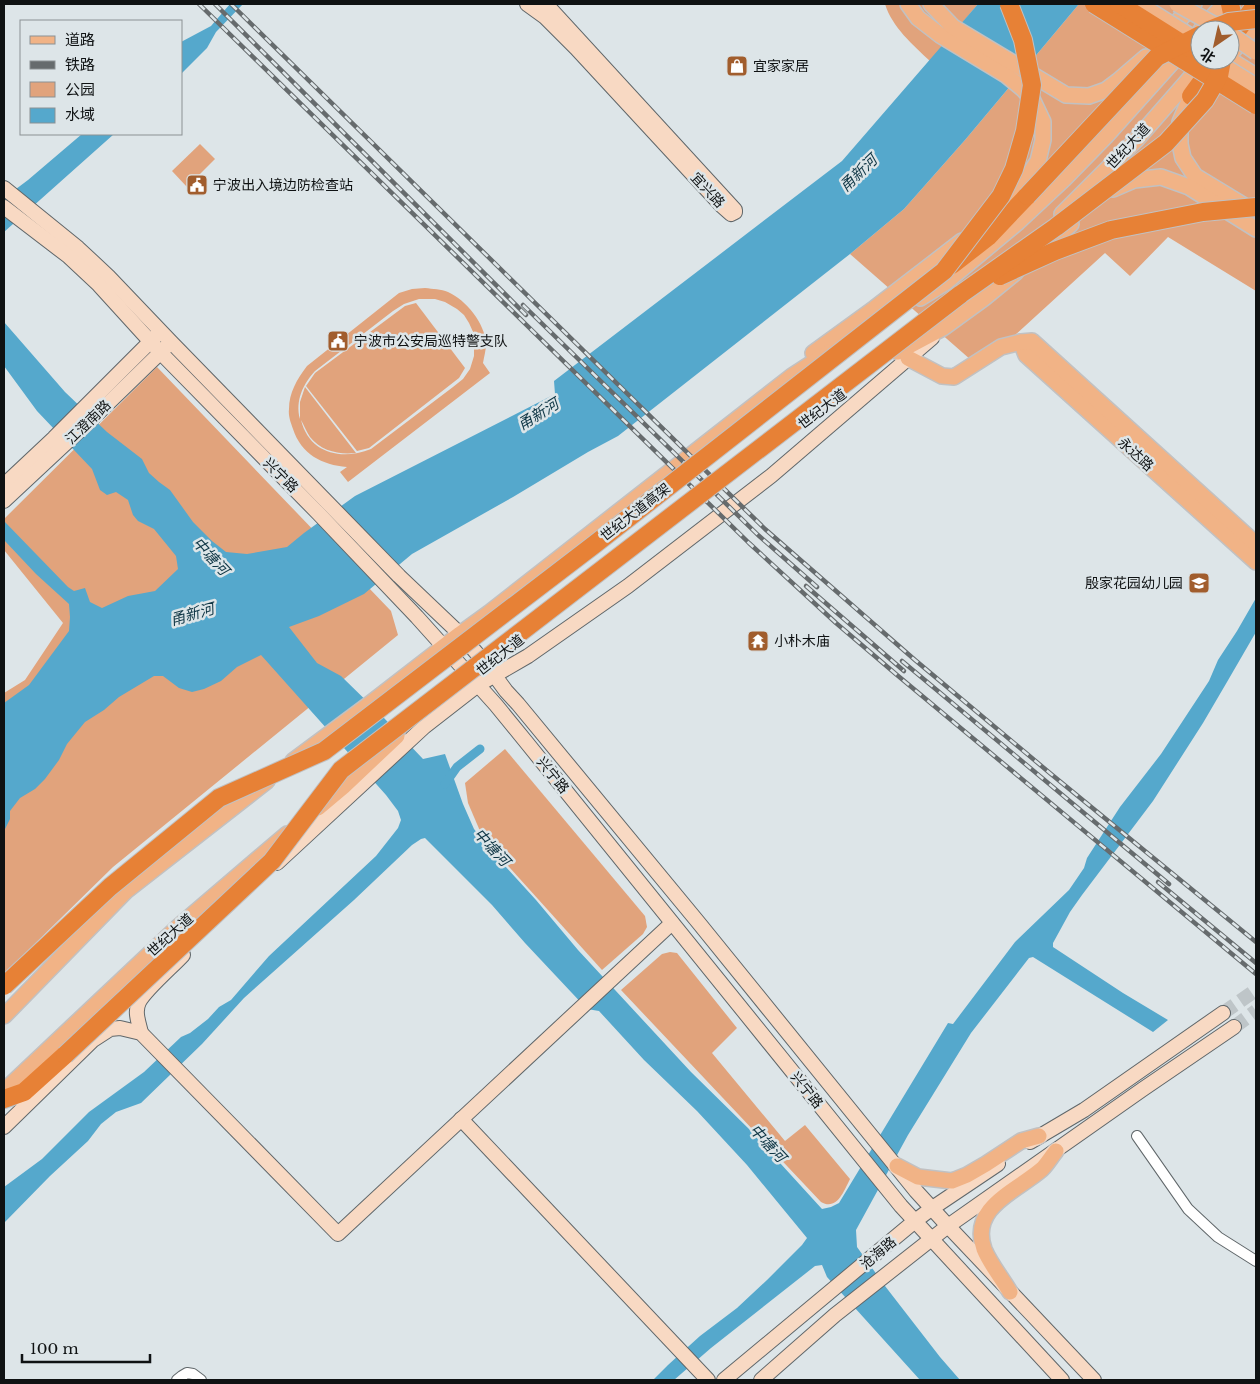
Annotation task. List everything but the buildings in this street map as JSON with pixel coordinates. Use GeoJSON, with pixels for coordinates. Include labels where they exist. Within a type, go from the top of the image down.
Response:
{"type":"FeatureCollection","features":[{"type":"Feature","properties":{"kind":"highway"},"geometry":{"type":"LineString","coordinates":[[944,271],[1002,196],[1014,169],[1025,131],[1032,85],[1023,40],[1009,4]]}},
{"type":"Feature","properties":{"kind":"highway"},"geometry":{"type":"LineString","coordinates":[[1094,4],[1256,105]]}},
{"type":"Feature","properties":{"kind":"highway"},"geometry":{"type":"LineString","coordinates":[[1121,4],[1190,40]]}},
{"type":"Feature","properties":{"kind":"highway"},"geometry":{"type":"LineString","coordinates":[[1230,4],[1232,13],[1230,20]]}},
{"type":"Feature","properties":{"kind":"highway"},"geometry":{"type":"LineString","coordinates":[[1239,20],[1256,4]]}},
{"type":"Feature","properties":{"kind":"highway"},"geometry":{"type":"LineString","coordinates":[[1240,21],[1256,19]]}},
{"type":"Feature","properties":{"kind":"highway"},"geometry":{"type":"LineString","coordinates":[[944,271],[988,237],[1157,57],[1190,49]]}},
{"type":"Feature","properties":{"kind":"highway"},"geometry":{"type":"LineString","coordinates":[[1186,92],[1205,70]]}},
{"type":"Feature","properties":{"kind":"highway"},"geometry":{"type":"LineString","coordinates":[[960,294],[1056,227],[1166,143],[1205,100],[1220,70]]}},
{"type":"Feature","properties":{"kind":"highway"},"geometry":{"type":"LineString","coordinates":[[1230,70],[1256,91]]}},
{"type":"Feature","properties":{"kind":"highway"},"geometry":{"type":"LineString","coordinates":[[960,294],[1055,251],[1111,230],[1203,212],[1256,207]]}},
{"type":"Feature","properties":{"kind":"highway","name":"世纪大道高架"},"geometry":{"type":"LineString","coordinates":[[4,986],[110,887],[219,798],[318,748],[595,544],[944,271]]}},
{"type":"Feature","properties":{"kind":"highway","name":"世纪大道高架"},"geometry":{"type":"LineString","coordinates":[[4,1099],[24,1092],[272,861],[342,778],[960,294]]}},
{"type":"Feature","properties":{"kind":"main road","name":"宜兴路"},"geometry":{"type":"LineString","coordinates":[[527,4],[545,17],[573,46],[722,206],[731,214],[735,212],[546,4]]}},
{"type":"Feature","properties":{"kind":"main road"},"geometry":{"type":"LineString","coordinates":[[908,4],[918,18],[940,36],[1006,75],[1032,99],[1042,122],[1043,140],[1038,161],[1012,199]]}},
{"type":"Feature","properties":{"kind":"main road"},"geometry":{"type":"LineString","coordinates":[[931,4],[953,27],[1066,95],[1089,96],[1106,90],[1146,57]]}},
{"type":"Feature","properties":{"kind":"main road"},"geometry":{"type":"LineString","coordinates":[[1129,4],[1190,40]]}},
{"type":"Feature","properties":{"kind":"main road"},"geometry":{"type":"LineString","coordinates":[[1139,4],[1190,39]]}},
{"type":"Feature","properties":{"kind":"main road"},"geometry":{"type":"LineString","coordinates":[[1177,4],[1204,20]]}},
{"type":"Feature","properties":{"kind":"main road"},"geometry":{"type":"LineString","coordinates":[[1186,4],[1208,20]]}},
{"type":"Feature","properties":{"kind":"main road"},"geometry":{"type":"LineString","coordinates":[[792,376],[809,356],[875,308],[977,229],[1012,199],[1092,117],[1194,4]]}},
{"type":"Feature","properties":{"kind":"main road","name":"世纪大道"},"geometry":{"type":"LineString","coordinates":[[1215,20],[1224,4]]}},
{"type":"Feature","properties":{"kind":"main road"},"geometry":{"type":"LineString","coordinates":[[1240,26],[1256,19]]}},
{"type":"Feature","properties":{"kind":"main road"},"geometry":{"type":"LineString","coordinates":[[1240,43],[1256,25]]}},
{"type":"Feature","properties":{"kind":"main road"},"geometry":{"type":"LineString","coordinates":[[1240,40],[1256,48]]}},
{"type":"Feature","properties":{"kind":"main road"},"geometry":{"type":"LineString","coordinates":[[1240,42],[1256,52]]}},
{"type":"Feature","properties":{"kind":"main road","name":"世纪大道"},"geometry":{"type":"LineString","coordinates":[[318,748],[443,646],[497,607],[792,376],[874,324],[946,282],[1018,222],[1190,56]]}},
{"type":"Feature","properties":{"kind":"main road"},"geometry":{"type":"LineString","coordinates":[[1240,66],[1256,76]]}},
{"type":"Feature","properties":{"kind":"main road","name":"世纪大道"},"geometry":{"type":"LineString","coordinates":[[4,1091],[178,927],[342,778],[408,725],[490,670],[903,355],[1023,253],[1186,92],[1193,70]]}},
{"type":"Feature","properties":{"kind":"main road"},"geometry":{"type":"LineString","coordinates":[[1211,70],[1186,92],[1180,122],[1180,144],[1183,158],[1195,176],[1256,214]]}},
{"type":"Feature","properties":{"kind":"main road"},"geometry":{"type":"LineString","coordinates":[[1232,70],[1256,84]]}},
{"type":"Feature","properties":{"kind":"main road"},"geometry":{"type":"LineString","coordinates":[[490,670],[528,656],[628,586],[771,476],[903,355],[983,298],[1063,232],[1095,200],[1113,189],[1134,180],[1161,177],[1189,187],[1256,229]]}},
{"type":"Feature","properties":{"kind":"main road"},"geometry":{"type":"LineString","coordinates":[[5,189],[78,248],[108,276],[156,336],[171,342]]}},
{"type":"Feature","properties":{"kind":"main road","name":"兴宁路"},"geometry":{"type":"LineString","coordinates":[[4,207],[68,256],[156,336],[160,352],[388,585],[496,705],[886,1187],[1062,1380]]}},
{"type":"Feature","properties":{"kind":"main road","name":"江澄南路"},"geometry":{"type":"LineString","coordinates":[[4,501],[58,443],[88,403],[156,336]]}},
{"type":"Feature","properties":{"kind":"main road","name":"永达路"},"geometry":{"type":"LineString","coordinates":[[1256,544],[1032,341],[1021,342],[1026,354],[1256,562]]}},
{"type":"Feature","properties":{"kind":"main road","name":"兴宁路"},"geometry":{"type":"LineString","coordinates":[[171,342],[399,576],[460,634],[692,914],[931,1209],[1094,1380]]}},
{"type":"Feature","properties":{"kind":"main road","name":"江澄南路"},"geometry":{"type":"LineString","coordinates":[[4,485],[94,418],[171,342]]}},
{"type":"Feature","properties":{"kind":"main road"},"geometry":{"type":"LineString","coordinates":[[903,355],[942,376],[954,377],[1001,347],[1021,342]]}},
{"type":"Feature","properties":{"kind":"main road"},"geometry":{"type":"LineString","coordinates":[[474,681],[246,892],[148,991],[139,1002],[137,1015],[141,1033],[338,1234],[672,923]]}},
{"type":"Feature","properties":{"kind":"main road"},"geometry":{"type":"LineString","coordinates":[[4,1016],[126,891],[318,748]]}},
{"type":"Feature","properties":{"kind":"main road","name":"沧海路"},"geometry":{"type":"LineString","coordinates":[[724,1380],[931,1209],[1039,1136],[1084,1110],[1223,1014]]}},
{"type":"Feature","properties":{"kind":"main road"},"geometry":{"type":"LineString","coordinates":[[4,1127],[93,1040],[110,1029],[120,1028],[141,1033]]}},
{"type":"Feature","properties":{"kind":"main road","name":"沧海路"},"geometry":{"type":"LineString","coordinates":[[761,1380],[835,1315],[931,1238],[1143,1089],[1234,1028]]}},
{"type":"Feature","properties":{"kind":"main road"},"geometry":{"type":"LineString","coordinates":[[461,1119],[708,1380]]}},
{"type":"Feature","properties":{"kind":"main road","name":"沧海路"},"geometry":{"type":"LineString","coordinates":[[896,1166],[918,1177],[952,1181],[967,1175],[1022,1141],[1039,1136]]}},
{"type":"Feature","properties":{"kind":"main road","name":"沧海路"},"geometry":{"type":"LineString","coordinates":[[1010,1292],[984,1249],[982,1224],[996,1203],[1042,1168],[1056,1151]]}},
{"type":"Feature","properties":{"kind":"street"},"geometry":{"type":"LineString","coordinates":[[1137,1136],[1188,1209],[1218,1237],[1256,1262]]}},
{"type":"Feature","properties":{"kind":"street"},"geometry":{"type":"LineString","coordinates":[[177,1380],[187,1373],[193,1374],[201,1380]]}},
{"type":"Feature","properties":{"kind":"green space"},"geometry":{"type":"Polygon","coordinates":[[[885,4],[978,4],[930,61],[898,28],[885,4]]]}},
{"type":"Feature","properties":{"kind":"green space"},"geometry":{"type":"Polygon","coordinates":[[[1079,4],[1256,4],[1256,291],[1168,237],[1130,276],[1105,253],[1014,336],[971,360],[850,254],[904,209],[965,140],[1079,4]]]}},
{"type":"Feature","properties":{"kind":"green space"},"geometry":{"type":"Polygon","coordinates":[[[200,144],[215,159],[187,187],[172,171],[200,144]]]}},
{"type":"Feature","properties":{"kind":"green space"},"geometry":{"type":"Polygon","coordinates":[[[425,288],[445,291],[468,306],[478,320],[485,336],[486,344],[483,363],[490,373],[348,482],[340,472],[347,467],[321,461],[301,445],[291,424],[289,414],[292,392],[307,366],[399,293],[425,288]],[[419,299],[404,304],[315,371],[311,376],[304,387],[299,399],[300,419],[300,402],[305,387],[356,453],[337,453],[319,446],[310,437],[301,420],[311,440],[319,447],[338,454],[360,453],[371,449],[463,379],[470,369],[474,356],[474,334],[464,315],[445,302],[435,299],[419,299]]]}},
{"type":"Feature","properties":{"kind":"green space"},"geometry":{"type":"Polygon","coordinates":[[[416,303],[465,368],[459,378],[369,448],[357,451],[306,386],[315,373],[405,306],[416,303]]]}},
{"type":"Feature","properties":{"kind":"green space"},"geometry":{"type":"Polygon","coordinates":[[[157,367],[391,611],[398,635],[113,867],[4,974],[4,693],[25,680],[63,623],[4,550],[4,519],[157,367]]]}},
{"type":"Feature","properties":{"kind":"green space"},"geometry":{"type":"Polygon","coordinates":[[[505,749],[645,916],[647,927],[643,934],[602,970],[492,848],[480,831],[468,803],[465,783],[505,749]]]}},
{"type":"Feature","properties":{"kind":"green space"},"geometry":{"type":"Polygon","coordinates":[[[677,953],[737,1028],[712,1053],[785,1141],[805,1125],[850,1179],[836,1202],[827,1204],[821,1202],[621,990],[662,954],[677,953]]]}},
{"type":"Feature","properties":{"kind":"water"},"geometry":{"type":"Polygon","coordinates":[[[230,4],[243,4],[216,32],[207,48],[182,73],[182,41],[211,26],[230,4]]]}},
{"type":"Feature","properties":{"kind":"water"},"geometry":{"type":"Polygon","coordinates":[[[978,4],[1079,4],[965,140],[904,209],[850,254],[618,436],[412,554],[364,594],[319,616],[289,627],[317,663],[341,676],[423,759],[445,754],[474,829],[495,855],[578,950],[691,1072],[749,1129],[822,1209],[839,1203],[948,1023],[953,1024],[1015,942],[1069,890],[1120,807],[1161,754],[1209,681],[1218,660],[1256,598],[1256,632],[1203,723],[1153,801],[1070,912],[1053,943],[1053,947],[1168,1020],[1153,1032],[1033,957],[1029,958],[971,1033],[908,1135],[856,1230],[857,1247],[885,1286],[960,1380],[920,1380],[827,1277],[822,1265],[815,1266],[711,1348],[674,1380],[653,1380],[700,1336],[737,1308],[807,1238],[747,1165],[697,1111],[644,1060],[599,1011],[587,1009],[492,905],[425,838],[412,845],[354,900],[244,998],[202,1044],[141,1103],[116,1112],[101,1124],[88,1141],[4,1223],[4,1187],[42,1159],[89,1112],[144,1072],[181,1037],[190,1033],[208,1019],[219,1007],[231,1000],[269,956],[376,856],[398,828],[401,820],[398,811],[386,795],[261,655],[237,667],[221,681],[204,689],[192,692],[179,688],[163,676],[154,676],[119,697],[104,710],[85,722],[67,744],[59,760],[45,779],[35,789],[20,798],[10,811],[10,819],[4,831],[4,703],[29,685],[69,631],[70,617],[69,604],[36,574],[4,540],[4,521],[68,587],[74,591],[85,588],[90,602],[102,608],[128,596],[155,591],[178,569],[176,556],[154,529],[138,521],[133,515],[128,500],[116,492],[107,495],[100,490],[92,469],[37,411],[4,366],[4,322],[65,392],[107,432],[142,459],[149,473],[170,490],[193,522],[212,541],[226,552],[247,554],[287,547],[355,496],[555,394],[554,381],[842,161],[978,4]]]}},
{"type":"Feature","properties":{"kind":"water"},"geometry":{"type":"Polygon","coordinates":[[[81,135],[113,135],[4,232],[4,198],[81,135]]]}},
{"type":"Feature","properties":{"kind":"waterway"},"geometry":{"type":"LineString","coordinates":[[445,784],[457,767],[480,749]]}},
{"type":"Feature","properties":{"kind":"tunnel"},"geometry":{"type":"LineString","coordinates":[[1223,1013],[1256,990]]}},
{"type":"Feature","properties":{"kind":"tunnel"},"geometry":{"type":"LineString","coordinates":[[1234,1027],[1256,1011]]}},
{"type":"Feature","properties":{"kind":"railway"},"geometry":{"type":"LineString","coordinates":[[199,4],[749,543],[836,623],[1256,974]]}},
{"type":"Feature","properties":{"kind":"railway"},"geometry":{"type":"LineString","coordinates":[[215,4],[526,315]]}},
{"type":"Feature","properties":{"kind":"railway"},"geometry":{"type":"LineString","coordinates":[[231,4],[765,529],[915,660],[1256,942]]}},
{"type":"Feature","properties":{"kind":"railway"},"geometry":{"type":"LineString","coordinates":[[523,305],[758,535],[817,587]]}},
{"type":"Feature","properties":{"kind":"railway"},"geometry":{"type":"LineString","coordinates":[[806,586],[904,671]]}},
{"type":"Feature","properties":{"kind":"railway"},"geometry":{"type":"LineString","coordinates":[[902,661],[1169,884]]}},
{"type":"Feature","properties":{"kind":"railway"},"geometry":{"type":"LineString","coordinates":[[1158,882],[1256,963]]}},
{"type":"Feature","properties":{"kind":"place","name":"宜家家居"},"geometry":{"type":"Point","coordinates":[737,66]}},
{"type":"Feature","properties":{"kind":"place","name":"宁波出入境边防检查站"},"geometry":{"type":"Point","coordinates":[197,185]}},
{"type":"Feature","properties":{"kind":"place","name":"宁波市公安局巡特警支队"},"geometry":{"type":"Point","coordinates":[338,341]}},
{"type":"Feature","properties":{"kind":"place","name":"殷家花园幼儿园"},"geometry":{"type":"Point","coordinates":[1199,583]}},
{"type":"Feature","properties":{"kind":"place","name":"小朴木庙"},"geometry":{"type":"Point","coordinates":[758,641]}},
{"type":"Feature","properties":{"kind":"water label","name":"甬新河"},"geometry":{"type":"Point","coordinates":[858,173]}},
{"type":"Feature","properties":{"kind":"water label","name":"甬新河"},"geometry":{"type":"Point","coordinates":[538,414]}},
{"type":"Feature","properties":{"kind":"water label","name":"中塘河"},"geometry":{"type":"Point","coordinates":[211,556]}},
{"type":"Feature","properties":{"kind":"water label","name":"甬新河"},"geometry":{"type":"Point","coordinates":[192,614]}},
{"type":"Feature","properties":{"kind":"water label","name":"中塘河"},"geometry":{"type":"Point","coordinates":[492,847]}},
{"type":"Feature","properties":{"kind":"water label","name":"中塘河"},"geometry":{"type":"Point","coordinates":[768,1143]}}]}
